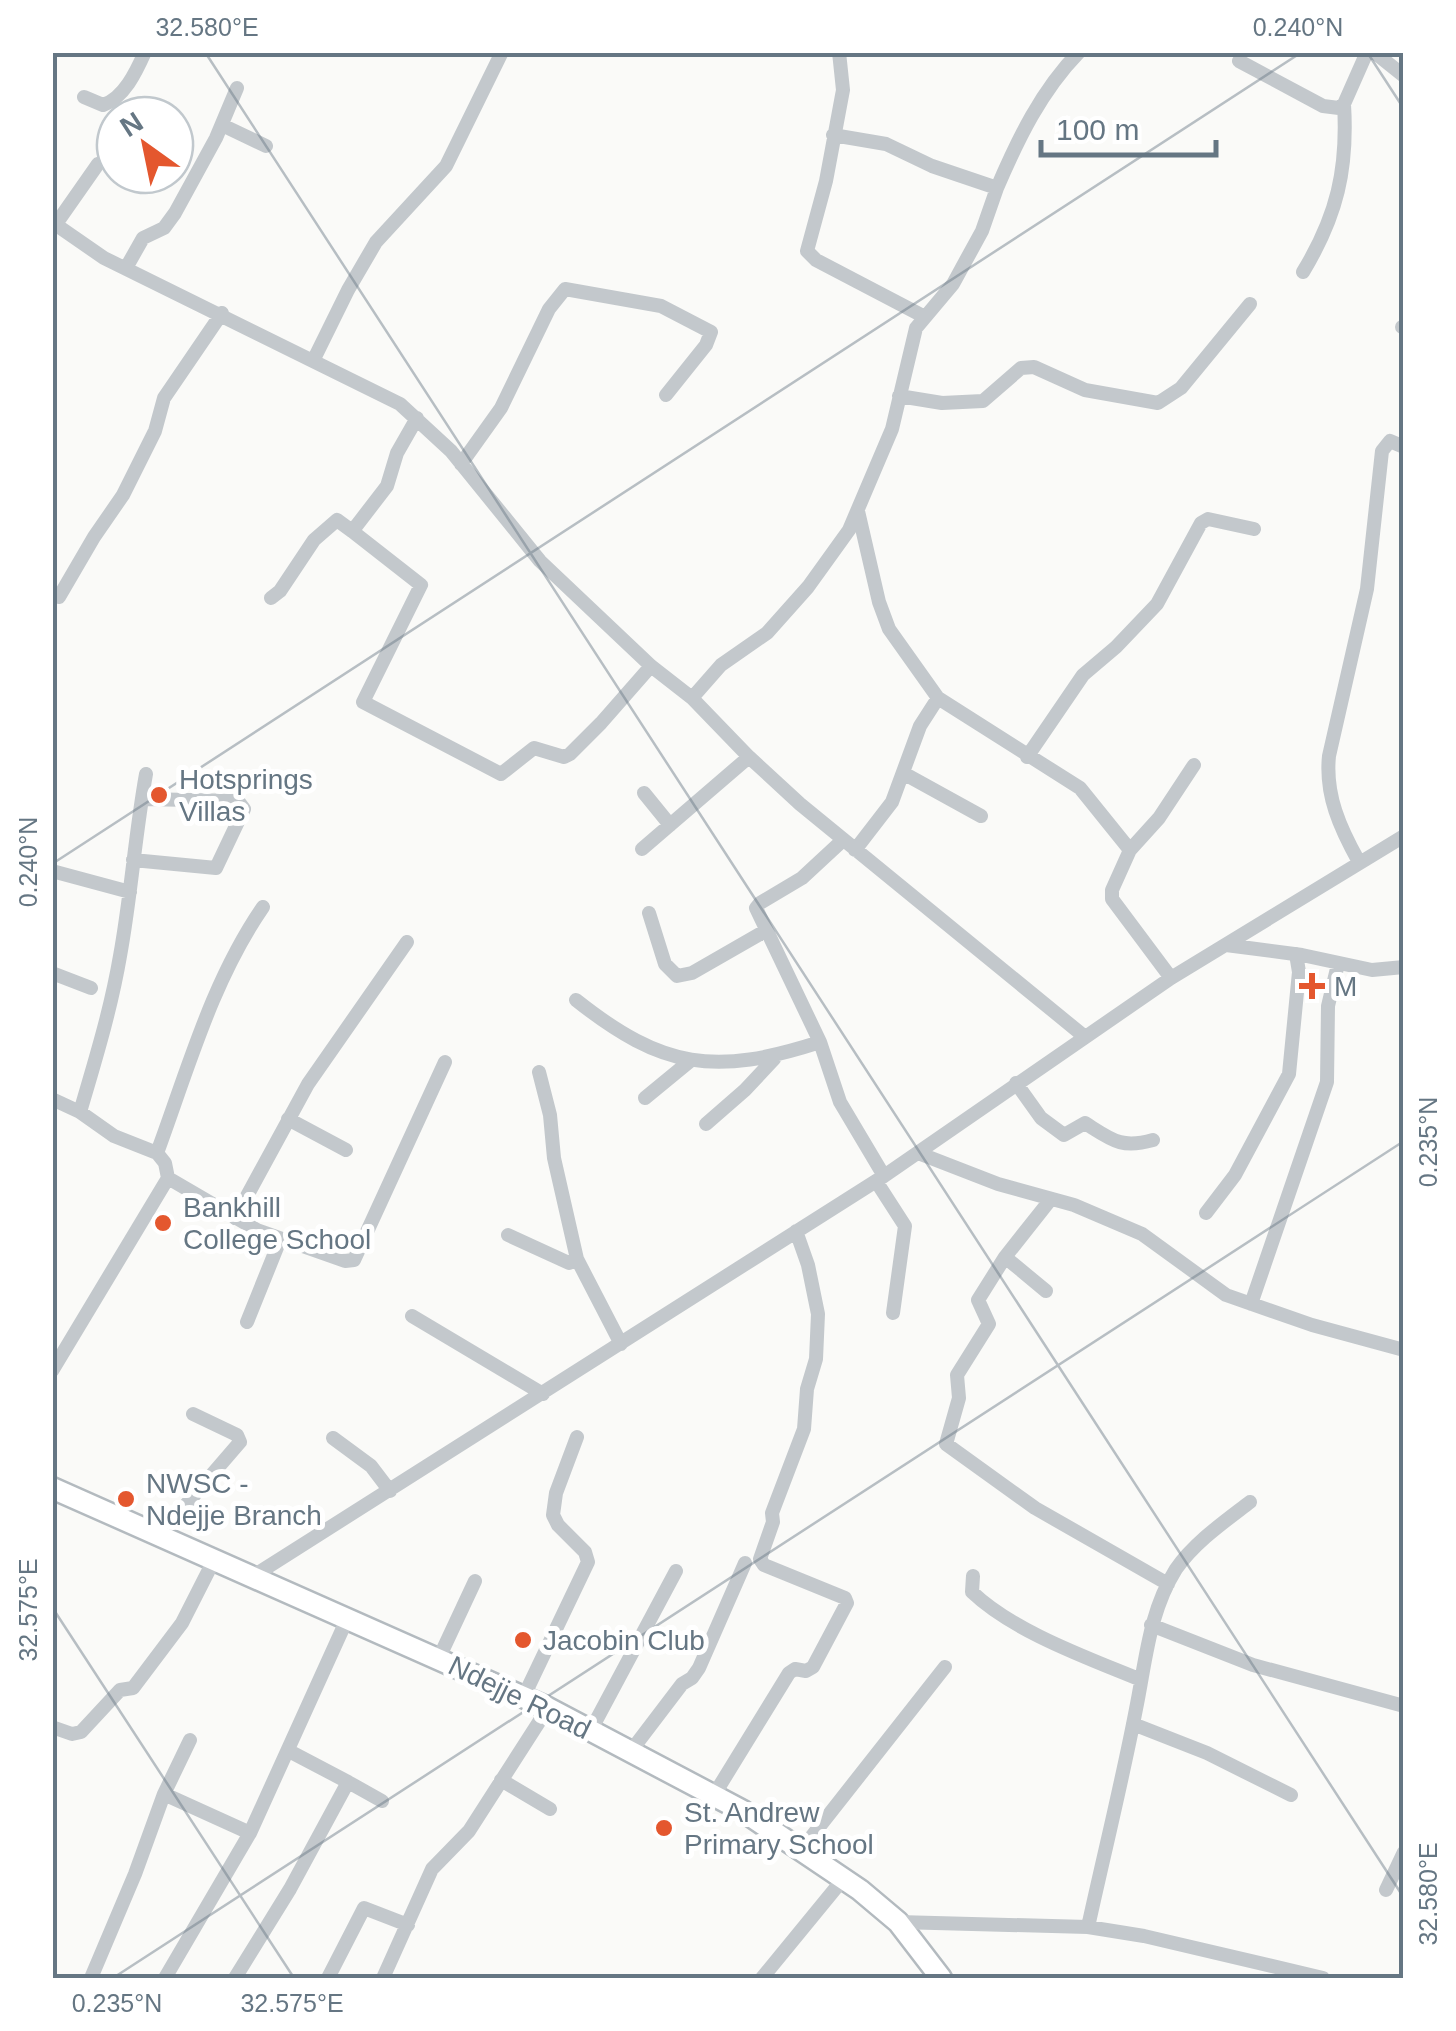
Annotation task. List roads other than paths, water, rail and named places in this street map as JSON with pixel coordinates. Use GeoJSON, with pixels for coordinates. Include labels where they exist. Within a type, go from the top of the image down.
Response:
{"type":"FeatureCollection","features":[{"type":"Feature","properties":{"kind":"street"},"geometry":{"type":"LineString","coordinates":[[84,97],[103,105],[112,102],[145,52]]}},
{"type":"Feature","properties":{"kind":"street"},"geometry":{"type":"LineString","coordinates":[[314,359],[376,242],[446,166],[502,52]]}},
{"type":"Feature","properties":{"kind":"street"},"geometry":{"type":"LineString","coordinates":[[839,52],[843,90],[826,181],[807,251],[816,260],[923,316]]}},
{"type":"Feature","properties":{"kind":"street"},"geometry":{"type":"LineString","coordinates":[[692,698],[721,665],[752,646],[798,598],[849,530],[892,429],[916,328],[953,284],[982,231],[1026,126],[1078,52]]}},
{"type":"Feature","properties":{"kind":"street"},"geometry":{"type":"LineString","coordinates":[[1239,61],[1323,106],[1339,108],[1370,52],[1404,76]]}},
{"type":"Feature","properties":{"kind":"street"},"geometry":{"type":"LineString","coordinates":[[126,268],[144,238],[164,228],[175,213],[222,125],[237,88]]}},
{"type":"Feature","properties":{"kind":"street"},"geometry":{"type":"LineString","coordinates":[[1303,272],[1317,248],[1344,174],[1344,104]]}},
{"type":"Feature","properties":{"kind":"street"},"geometry":{"type":"LineString","coordinates":[[222,125],[266,146]]}},
{"type":"Feature","properties":{"kind":"street"},"geometry":{"type":"LineString","coordinates":[[833,135],[886,144],[932,166],[997,188]]}},
{"type":"Feature","properties":{"kind":"street"},"geometry":{"type":"LineString","coordinates":[[95,168],[54,223],[104,258],[400,404],[461,464],[540,561],[651,666],[692,698],[748,757],[1085,1037]]}},
{"type":"Feature","properties":{"kind":"street"},"geometry":{"type":"LineString","coordinates":[[461,464],[501,408],[549,309],[564,289],[661,306],[711,332],[706,344],[666,394]]}},
{"type":"Feature","properties":{"kind":"street"},"geometry":{"type":"LineString","coordinates":[[899,396],[942,403],[983,401],[1021,368],[1034,367],[1085,390],[1158,403],[1181,388],[1250,304]]}},
{"type":"Feature","properties":{"kind":"street"},"geometry":{"type":"LineString","coordinates":[[59,597],[94,536],[124,495],[156,431],[164,398],[222,314]]}},
{"type":"Feature","properties":{"kind":"street"},"geometry":{"type":"LineString","coordinates":[[352,530],[387,486],[397,453],[417,418]]}},
{"type":"Feature","properties":{"kind":"street"},"geometry":{"type":"LineString","coordinates":[[1359,862],[1345,838],[1330,795],[1329,756],[1366,589],[1382,452],[1390,441],[1404,447]]}},
{"type":"Feature","properties":{"kind":"street"},"geometry":{"type":"LineString","coordinates":[[858,511],[889,629],[938,698],[1080,788],[1130,850]]}},
{"type":"Feature","properties":{"kind":"street"},"geometry":{"type":"LineString","coordinates":[[1028,756],[1083,675],[1116,648],[1157,604],[1201,523],[1208,519],[1254,530]]}},
{"type":"Feature","properties":{"kind":"street"},"geometry":{"type":"LineString","coordinates":[[271,598],[314,540],[337,520],[352,530],[421,585],[363,702],[501,774],[534,748],[570,754],[651,666]]}},
{"type":"Feature","properties":{"kind":"street"},"geometry":{"type":"LineString","coordinates":[[893,1313],[904,1220],[840,1102],[820,1042],[756,908],[849,844],[892,802],[920,726],[938,698]]}},
{"type":"Feature","properties":{"kind":"street"},"geometry":{"type":"LineString","coordinates":[[642,849],[748,757]]}},
{"type":"Feature","properties":{"kind":"street"},"geometry":{"type":"LineString","coordinates":[[1171,978],[1112,899],[1112,890],[1130,850],[1159,818],[1194,765]]}},
{"type":"Feature","properties":{"kind":"street"},"geometry":{"type":"LineString","coordinates":[[903,773],[980,816]]}},
{"type":"Feature","properties":{"kind":"street"},"geometry":{"type":"LineString","coordinates":[[80,1112],[120,961],[146,774]]}},
{"type":"Feature","properties":{"kind":"street"},"geometry":{"type":"LineString","coordinates":[[644,793],[670,825]]}},
{"type":"Feature","properties":{"kind":"street"},"geometry":{"type":"LineString","coordinates":[[133,860],[216,868],[244,809],[238,801],[142,799]]}},
{"type":"Feature","properties":{"kind":"street"},"geometry":{"type":"LineString","coordinates":[[254,1575],[880,1178],[1171,978],[1404,836]]}},
{"type":"Feature","properties":{"kind":"street"},"geometry":{"type":"LineString","coordinates":[[52,871],[130,892]]}},
{"type":"Feature","properties":{"kind":"street"},"geometry":{"type":"LineString","coordinates":[[157,1153],[219,984],[244,935],[264,907]]}},
{"type":"Feature","properties":{"kind":"street"},"geometry":{"type":"LineString","coordinates":[[649,913],[665,964],[677,976],[692,973],[764,931]]}},
{"type":"Feature","properties":{"kind":"street"},"geometry":{"type":"LineString","coordinates":[[234,1218],[308,1084],[407,942]]}},
{"type":"Feature","properties":{"kind":"street"},"geometry":{"type":"LineString","coordinates":[[1225,945],[1296,954],[1372,970],[1404,968]]}},
{"type":"Feature","properties":{"kind":"street"},"geometry":{"type":"LineString","coordinates":[[1206,1214],[1235,1174],[1289,1074],[1299,972],[1296,954]]}},
{"type":"Feature","properties":{"kind":"street"},"geometry":{"type":"LineString","coordinates":[[1250,1304],[1327,1082],[1328,1006],[1338,964]]}},
{"type":"Feature","properties":{"kind":"street"},"geometry":{"type":"LineString","coordinates":[[52,974],[92,988]]}},
{"type":"Feature","properties":{"kind":"street"},"geometry":{"type":"LineString","coordinates":[[576,1000],[642,1046],[690,1062],[763,1060],[820,1042]]}},
{"type":"Feature","properties":{"kind":"street"},"geometry":{"type":"LineString","coordinates":[[706,1124],[775,1057]]}},
{"type":"Feature","properties":{"kind":"street"},"geometry":{"type":"LineString","coordinates":[[168,1178],[234,1218],[280,1240],[345,1261],[354,1260],[445,1062]]}},
{"type":"Feature","properties":{"kind":"street"},"geometry":{"type":"LineString","coordinates":[[646,1098],[690,1062]]}},
{"type":"Feature","properties":{"kind":"street"},"geometry":{"type":"LineString","coordinates":[[539,1072],[578,1259],[621,1344]]}},
{"type":"Feature","properties":{"kind":"street"},"geometry":{"type":"LineString","coordinates":[[1016,1082],[1041,1118],[1064,1135],[1085,1123],[1116,1142],[1133,1146],[1153,1140]]}},
{"type":"Feature","properties":{"kind":"street"},"geometry":{"type":"LineString","coordinates":[[52,1099],[80,1112],[114,1136],[157,1153],[166,1163],[168,1178],[52,1371]]}},
{"type":"Feature","properties":{"kind":"street"},"geometry":{"type":"LineString","coordinates":[[288,1119],[346,1150]]}},
{"type":"Feature","properties":{"kind":"street"},"geometry":{"type":"LineString","coordinates":[[918,1153],[998,1184],[1074,1205],[1142,1234],[1226,1296],[1404,1350]]}},
{"type":"Feature","properties":{"kind":"street"},"geometry":{"type":"LineString","coordinates":[[1051,1199],[1005,1257],[978,1302],[990,1324],[957,1375],[959,1398],[946,1444],[1035,1508],[1168,1584]]}},
{"type":"Feature","properties":{"kind":"street"},"geometry":{"type":"LineString","coordinates":[[714,1795],[788,1673],[813,1668],[847,1603],[845,1598],[764,1565],[760,1559],[773,1522],[772,1512],[804,1429],[807,1389],[816,1359],[818,1314],[796,1231]]}},
{"type":"Feature","properties":{"kind":"street"},"geometry":{"type":"LineString","coordinates":[[508,1234],[557,1259],[578,1259]]}},
{"type":"Feature","properties":{"kind":"street"},"geometry":{"type":"LineString","coordinates":[[247,1322],[280,1240]]}},
{"type":"Feature","properties":{"kind":"street"},"geometry":{"type":"LineString","coordinates":[[1005,1257],[1046,1291]]}},
{"type":"Feature","properties":{"kind":"street"},"geometry":{"type":"LineString","coordinates":[[412,1316],[543,1394]]}},
{"type":"Feature","properties":{"kind":"street"},"geometry":{"type":"LineString","coordinates":[[159,1536],[240,1442],[237,1435],[193,1414]]}},
{"type":"Feature","properties":{"kind":"street"},"geometry":{"type":"LineString","coordinates":[[523,1698],[588,1562],[585,1552],[553,1515],[556,1493],[577,1436]]}},
{"type":"Feature","properties":{"kind":"street"},"geometry":{"type":"LineString","coordinates":[[333,1438],[371,1466],[390,1490]]}},
{"type":"Feature","properties":{"kind":"street","name":"Ndejje Road"},"geometry":{"type":"LineString","coordinates":[[52,1488],[548,1708],[714,1795],[844,1878],[898,1922],[941,1978]]}},
{"type":"Feature","properties":{"kind":"street"},"geometry":{"type":"LineString","coordinates":[[1088,1926],[1151,1624],[1168,1584],[1193,1548],[1250,1502]]}},
{"type":"Feature","properties":{"kind":"street"},"geometry":{"type":"LineString","coordinates":[[52,1727],[72,1734],[82,1732],[120,1690],[133,1688],[182,1623],[213,1562]]}},
{"type":"Feature","properties":{"kind":"street"},"geometry":{"type":"LineString","coordinates":[[631,1751],[682,1684],[699,1668],[745,1563]]}},
{"type":"Feature","properties":{"kind":"street"},"geometry":{"type":"LineString","coordinates":[[591,1730],[676,1570]]}},
{"type":"Feature","properties":{"kind":"street"},"geometry":{"type":"LineString","coordinates":[[973,1576],[972,1592],[982,1602],[1038,1634],[1140,1680]]}},
{"type":"Feature","properties":{"kind":"street"},"geometry":{"type":"LineString","coordinates":[[439,1658],[475,1581]]}},
{"type":"Feature","properties":{"kind":"street"},"geometry":{"type":"LineString","coordinates":[[165,1978],[250,1833],[348,1617]]}},
{"type":"Feature","properties":{"kind":"street"},"geometry":{"type":"LineString","coordinates":[[1151,1624],[1253,1665],[1404,1706]]}},
{"type":"Feature","properties":{"kind":"street"},"geometry":{"type":"LineString","coordinates":[[801,1850],[945,1667]]}},
{"type":"Feature","properties":{"kind":"street"},"geometry":{"type":"LineString","coordinates":[[383,1978],[432,1869],[463,1839],[548,1708]]}},
{"type":"Feature","properties":{"kind":"street"},"geometry":{"type":"LineString","coordinates":[[1133,1724],[1208,1752],[1291,1795]]}},
{"type":"Feature","properties":{"kind":"street"},"geometry":{"type":"LineString","coordinates":[[91,1978],[164,1794],[190,1740]]}},
{"type":"Feature","properties":{"kind":"street"},"geometry":{"type":"LineString","coordinates":[[289,1752],[382,1801]]}},
{"type":"Feature","properties":{"kind":"street"},"geometry":{"type":"LineString","coordinates":[[501,1780],[550,1809]]}},
{"type":"Feature","properties":{"kind":"street"},"geometry":{"type":"LineString","coordinates":[[234,1978],[290,1889],[348,1782]]}},
{"type":"Feature","properties":{"kind":"street"},"geometry":{"type":"LineString","coordinates":[[164,1794],[250,1833]]}},
{"type":"Feature","properties":{"kind":"street"},"geometry":{"type":"LineString","coordinates":[[1386,1890],[1404,1852]]}},
{"type":"Feature","properties":{"kind":"street"},"geometry":{"type":"LineString","coordinates":[[762,1978],[844,1878]]}},
{"type":"Feature","properties":{"kind":"street"},"geometry":{"type":"LineString","coordinates":[[328,1978],[364,1908],[408,1925]]}},
{"type":"Feature","properties":{"kind":"street"},"geometry":{"type":"LineString","coordinates":[[898,1922],[1088,1926],[1277,1973],[1323,1978]]}},
{"type":"Feature","properties":{"kind":"place","name":"Hotsprings Villas"},"geometry":{"type":"Point","coordinates":[159,795]}},
{"type":"Feature","properties":{"kind":"place","name":"M"},"geometry":{"type":"Point","coordinates":[1312,986]}},
{"type":"Feature","properties":{"kind":"place","name":"Bankhill College School"},"geometry":{"type":"Point","coordinates":[163,1223]}},
{"type":"Feature","properties":{"kind":"place","name":"NWSC - Ndejje Branch"},"geometry":{"type":"Point","coordinates":[126,1499]}},
{"type":"Feature","properties":{"kind":"place","name":"Jacobin Club"},"geometry":{"type":"Point","coordinates":[523,1640]}},
{"type":"Feature","properties":{"kind":"place","name":"St. Andrew Primary School"},"geometry":{"type":"Point","coordinates":[664,1828]}}]}
